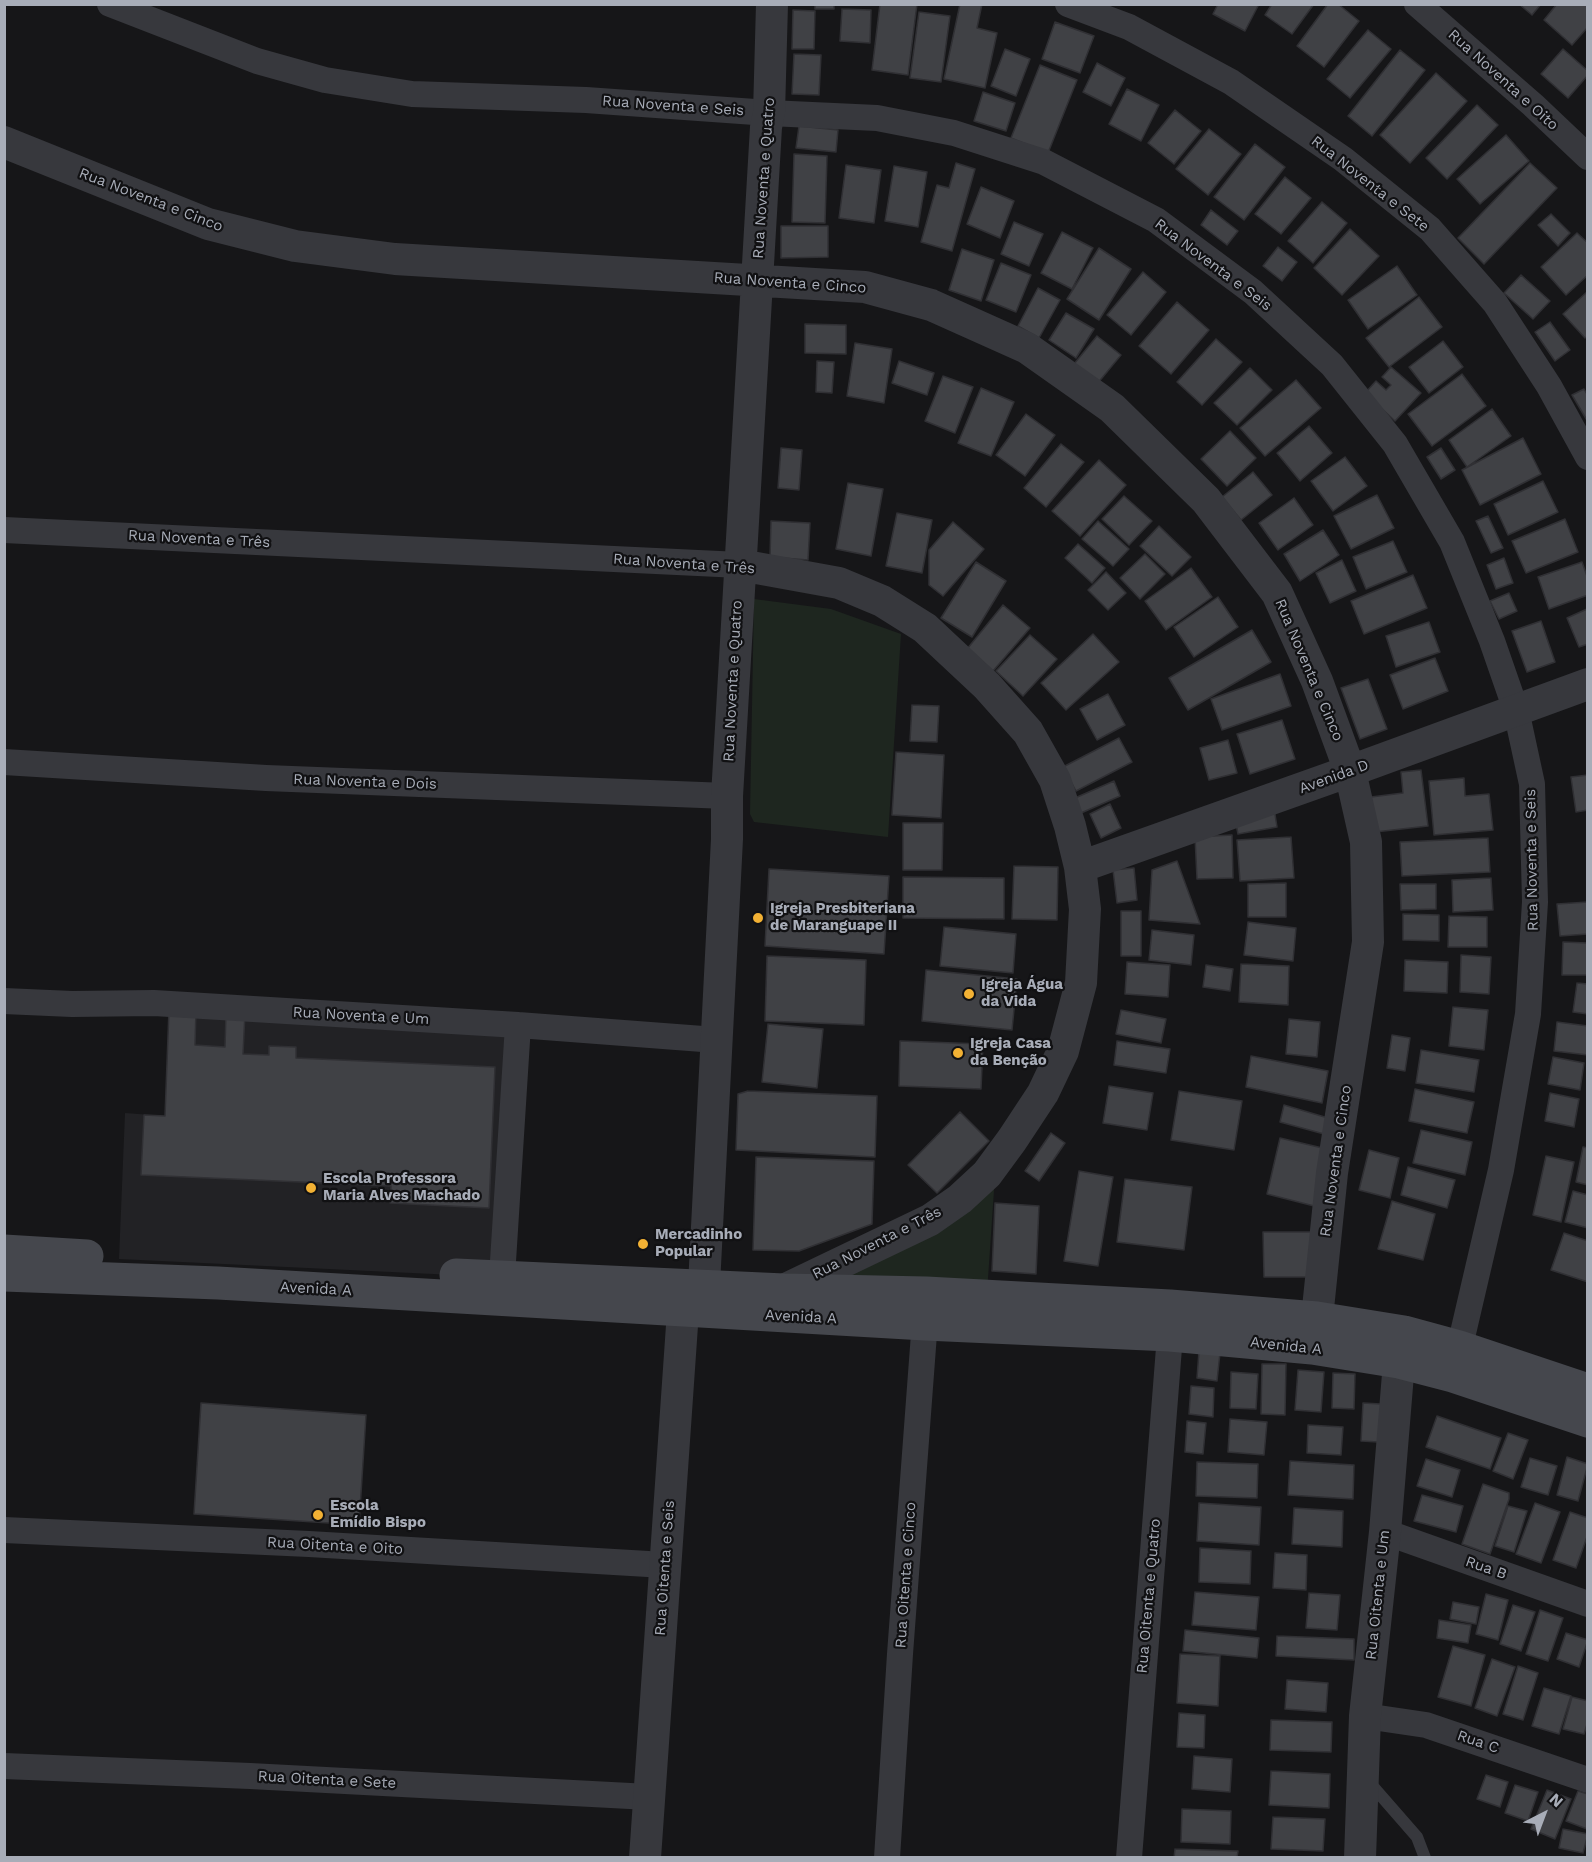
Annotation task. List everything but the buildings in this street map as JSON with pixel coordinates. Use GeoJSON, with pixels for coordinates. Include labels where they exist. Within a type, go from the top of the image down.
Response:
{"type":"FeatureCollection","features":[{"type":"Feature","properties":{"kind":"main road","name":"Avenida A"},"geometry":{"type":"LineString","coordinates":[[4,1251],[784,1290],[926,1309],[1170,1335],[1312,1348],[1401,1347]]}},
{"type":"Feature","properties":{"kind":"main road","name":"Avenida A"},"geometry":{"type":"LineString","coordinates":[[4,1275],[218,1283],[683,1311],[1170,1306],[1317,1318],[1401,1347],[1456,1362],[1587,1390]]}},
{"type":"Feature","properties":{"kind":"main road","name":"Avenida A"},"geometry":{"type":"LineString","coordinates":[[1456,1362],[1587,1421]]}},
{"type":"Feature","properties":{"kind":"street","name":"Rua Noventa e Seis"},"geometry":{"type":"LineString","coordinates":[[110,4],[257,60],[336,82],[412,94],[586,100],[878,118],[954,133],[1044,162],[1156,220],[1254,292],[1332,364],[1395,444],[1452,542],[1492,641],[1516,710],[1532,784],[1535,902],[1528,1014],[1500,1170],[1456,1362]]}},
{"type":"Feature","properties":{"kind":"street","name":"Rua Noventa e Quatro"},"geometry":{"type":"LineString","coordinates":[[704,1286],[727,839],[727,796],[766,127],[769,113],[772,4]]}},
{"type":"Feature","properties":{"kind":"street","name":"Rua Noventa e Sete"},"geometry":{"type":"LineString","coordinates":[[1068,4],[1129,27],[1231,82],[1343,159],[1430,229],[1496,303],[1549,386],[1587,457]]}},
{"type":"Feature","properties":{"kind":"street","name":"Rua Noventa e Oito"},"geometry":{"type":"LineString","coordinates":[[1417,4],[1533,105],[1587,157]]}},
{"type":"Feature","properties":{"kind":"street","name":"Rua Noventa e Cinco"},"geometry":{"type":"LineString","coordinates":[[4,142],[208,224],[296,246],[395,259],[864,287],[931,305],[1027,348],[1112,408],[1206,500],[1277,593],[1317,681],[1350,771],[1366,842],[1368,942],[1332,1173],[1317,1318]]}},
{"type":"Feature","properties":{"kind":"street","name":"Rua Noventa e Três"},"geometry":{"type":"LineString","coordinates":[[4,530],[740,565],[839,583],[882,601],[925,628],[987,686],[1028,732],[1055,780],[1071,826],[1080,867],[1086,909],[1081,983],[1063,1051],[1043,1093],[1012,1140],[987,1174],[960,1199],[930,1220],[784,1290]]}},
{"type":"Feature","properties":{"kind":"street","name":"Avenida D"},"geometry":{"type":"LineString","coordinates":[[1080,867],[1587,684]]}},
{"type":"Feature","properties":{"kind":"street","name":"Rua Noventa e Dois"},"geometry":{"type":"LineString","coordinates":[[4,762],[266,778],[727,796]]}},
{"type":"Feature","properties":{"kind":"street","name":"Rua Noventa e Um"},"geometry":{"type":"LineString","coordinates":[[4,1000],[72,1004],[154,1003],[518,1025],[716,1040]]}},
{"type":"Feature","properties":{"kind":"street"},"geometry":{"type":"LineString","coordinates":[[502,1277],[518,1025]]}},
{"type":"Feature","properties":{"kind":"street"},"geometry":{"type":"LineString","coordinates":[[683,1311],[704,1286]]}},
{"type":"Feature","properties":{"kind":"street","name":"Rua Oitenta e Cinco"},"geometry":{"type":"LineString","coordinates":[[887,1857],[926,1309]]}},
{"type":"Feature","properties":{"kind":"street","name":"Rua Oitenta e Seis"},"geometry":{"type":"LineString","coordinates":[[645,1857],[683,1311]]}},
{"type":"Feature","properties":{"kind":"street","name":"Rua Oitenta e Quatro"},"geometry":{"type":"LineString","coordinates":[[1129,1857],[1170,1335]]}},
{"type":"Feature","properties":{"kind":"street","name":"Rua Oitenta e Um"},"geometry":{"type":"LineString","coordinates":[[1360,1857],[1365,1716],[1385,1532],[1401,1347]]}},
{"type":"Feature","properties":{"kind":"street","name":"Rua Oitenta e Oito"},"geometry":{"type":"LineString","coordinates":[[4,1530],[309,1544],[665,1565]]}},
{"type":"Feature","properties":{"kind":"street","name":"Rua B"},"geometry":{"type":"LineString","coordinates":[[1385,1532],[1587,1604]]}},
{"type":"Feature","properties":{"kind":"street","name":"Rua C"},"geometry":{"type":"LineString","coordinates":[[1365,1716],[1426,1725],[1587,1780]]}},
{"type":"Feature","properties":{"kind":"street","name":"Rua Oitenta e Sete"},"geometry":{"type":"LineString","coordinates":[[4,1766],[250,1776],[649,1797]]}},
{"type":"Feature","properties":{"kind":"lane"},"geometry":{"type":"LineString","coordinates":[[1364,1776],[1417,1838],[1425,1857]]}},
{"type":"Feature","properties":{"kind":"shaded area"},"geometry":{"type":"Polygon","coordinates":[[[754,599],[831,609],[901,634],[888,837],[754,822],[750,814],[754,599]]]}},
{"type":"Feature","properties":{"kind":"shaded area","name":"Escola Professora Maria Alves Machado"},"geometry":{"type":"Polygon","coordinates":[[[169,1009],[510,1027],[496,1277],[119,1259],[125,1113],[165,1116],[169,1009]]]}},
{"type":"Feature","properties":{"kind":"shaded area"},"geometry":{"type":"Polygon","coordinates":[[[995,1176],[987,1293],[791,1289],[995,1176]]]}},
{"type":"Feature","properties":{"kind":"place","name":"Igreja Presbiteriana de Maranguape II"},"geometry":{"type":"Point","coordinates":[758,918]}},
{"type":"Feature","properties":{"kind":"place","name":"Igreja Água da Vida"},"geometry":{"type":"Point","coordinates":[969,994]}},
{"type":"Feature","properties":{"kind":"place","name":"Igreja Casa da Benção"},"geometry":{"type":"Point","coordinates":[958,1053]}},
{"type":"Feature","properties":{"kind":"place","name":"Escola Professora Maria Alves Machado"},"geometry":{"type":"Point","coordinates":[311,1188]}},
{"type":"Feature","properties":{"kind":"place","name":"Mercadinho Popular"},"geometry":{"type":"Point","coordinates":[643,1244]}},
{"type":"Feature","properties":{"kind":"place","name":"Escola Emídio Bispo"},"geometry":{"type":"Point","coordinates":[318,1515]}}]}
